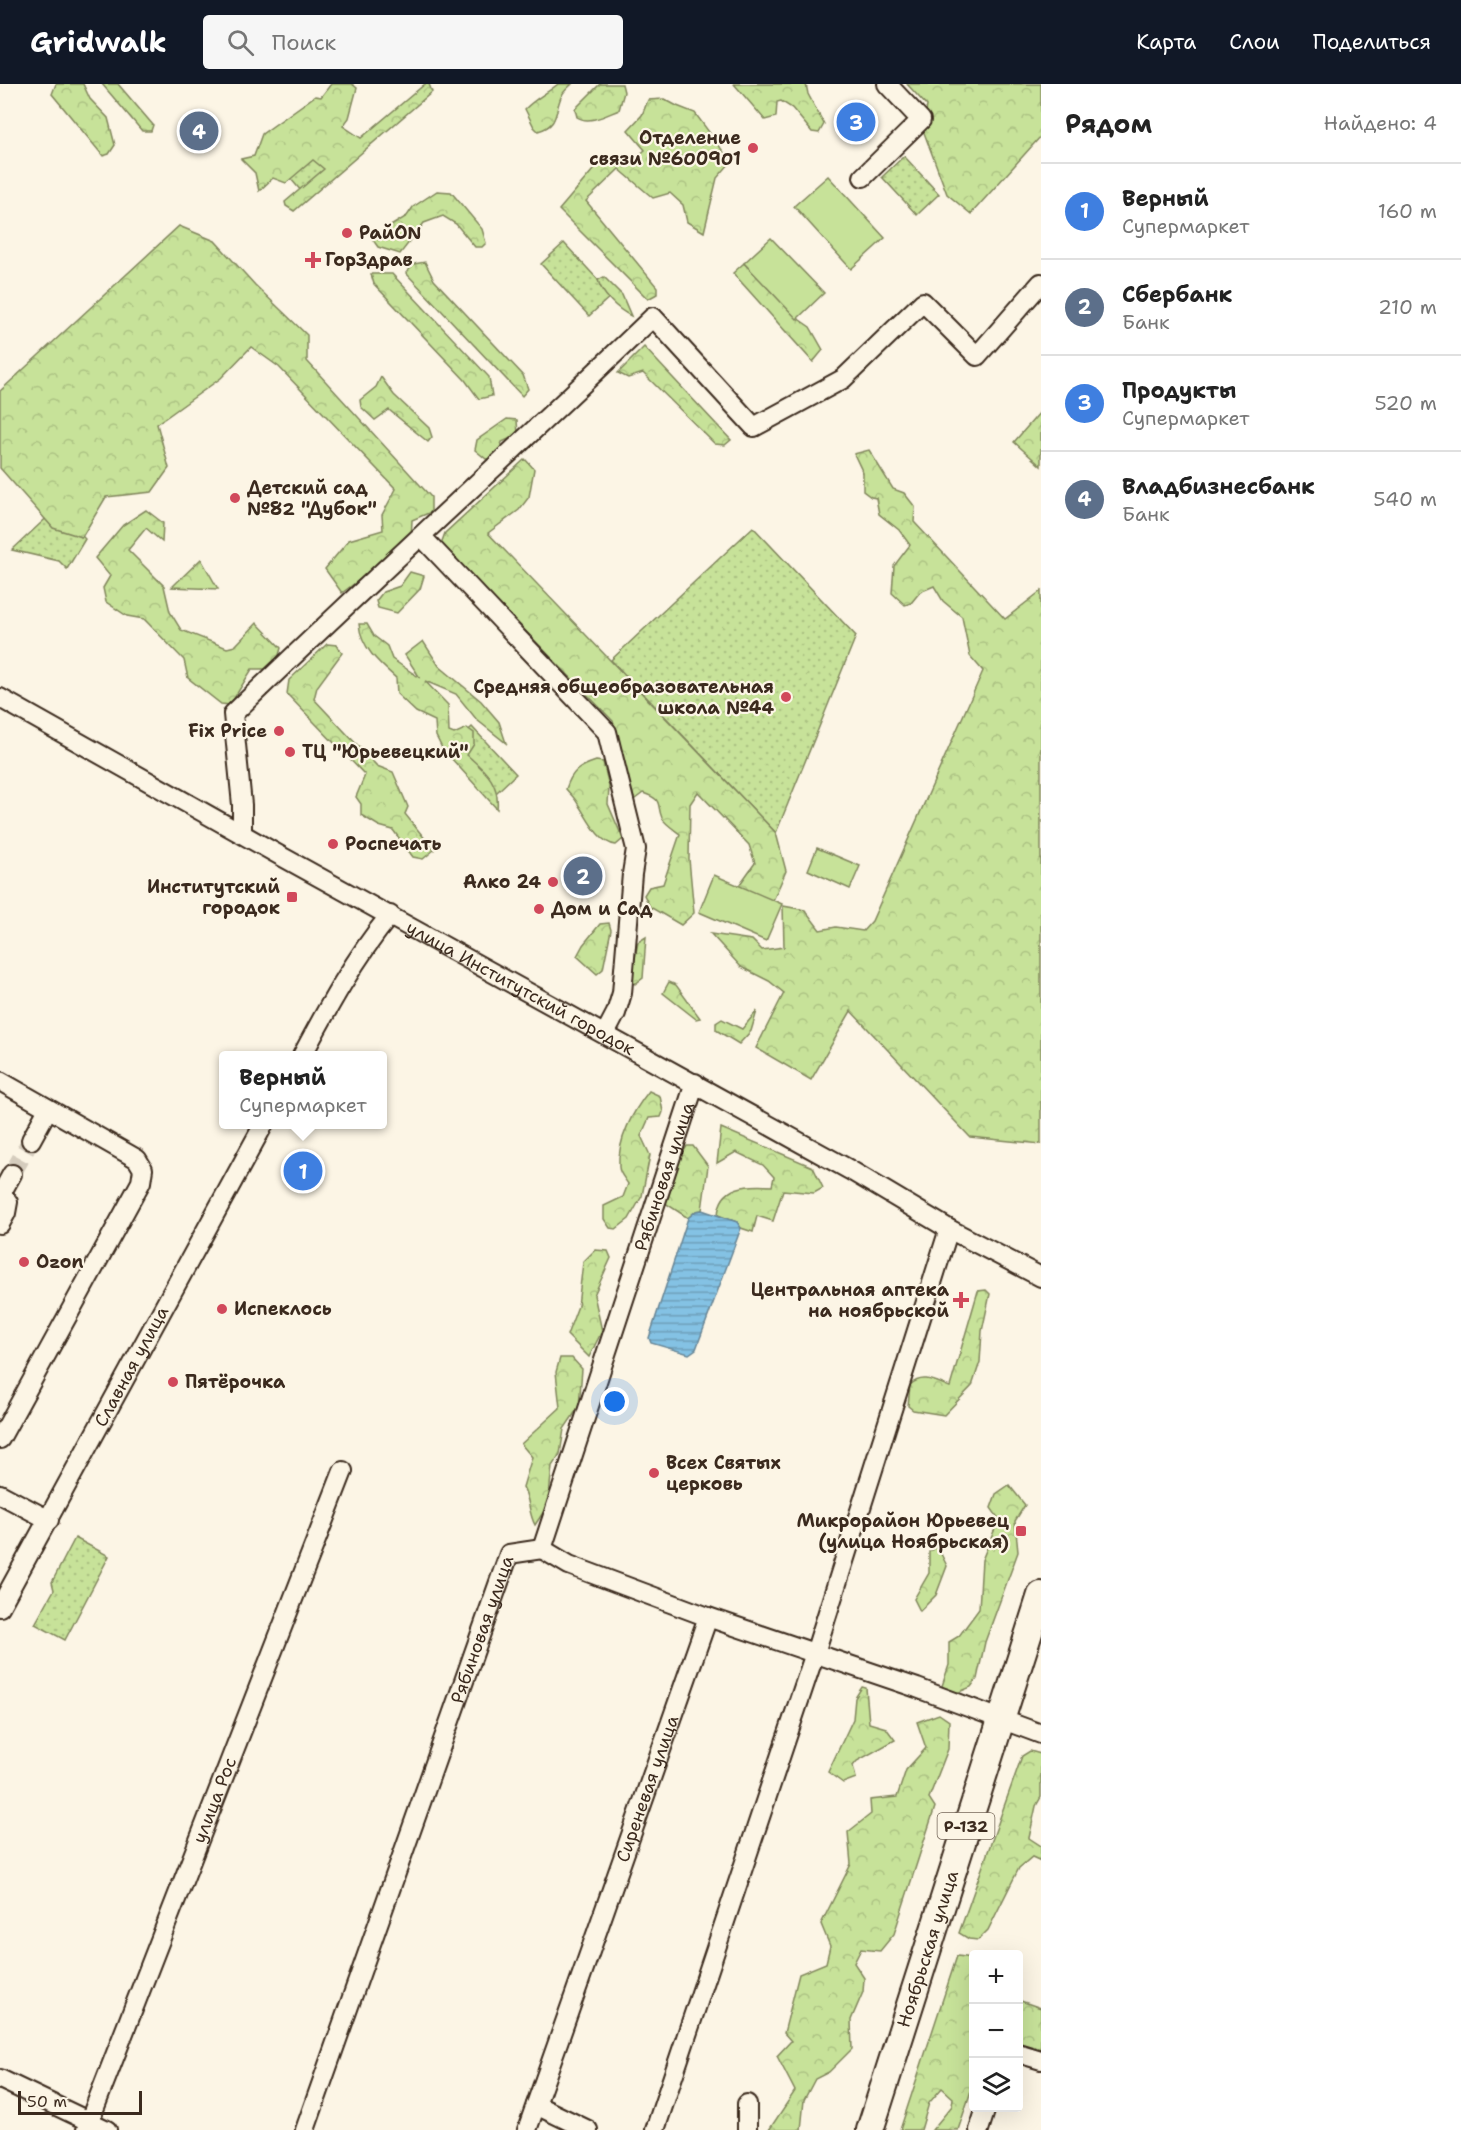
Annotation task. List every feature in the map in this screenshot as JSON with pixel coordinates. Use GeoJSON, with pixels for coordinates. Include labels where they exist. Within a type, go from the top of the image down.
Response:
{"type":"FeatureCollection","features":[{"type":"Feature","properties":{"kind":"highway","name":"Ноябрьская улица"},"geometry":{"type":"LineString","coordinates":[[870,2130],[1041,1594]]}},
{"type":"Feature","properties":{"kind":"street"},"geometry":{"type":"LineString","coordinates":[[863,177],[921,120],[887,84]]}},
{"type":"Feature","properties":{"kind":"street"},"geometry":{"type":"LineString","coordinates":[[242,833],[242,805],[233,714],[652,317],[754,427],[843,379],[923,302],[977,356],[1041,283]]}},
{"type":"Feature","properties":{"kind":"street"},"geometry":{"type":"LineString","coordinates":[[422,537],[607,732],[636,849],[622,993],[616,1013],[605,1034]]}},
{"type":"Feature","properties":{"kind":"street","name":"улица Институтский городок"},"geometry":{"type":"LineString","coordinates":[[0,698],[695,1083],[850,1170],[949,1229],[1041,1277]]}},
{"type":"Feature","properties":{"kind":"street"},"geometry":{"type":"LineString","coordinates":[[305,1051],[334,995],[390,915]]}},
{"type":"Feature","properties":{"kind":"street"},"geometry":{"type":"LineString","coordinates":[[0,1082],[137,1159],[143,1169],[141,1182],[0,1439]]}},
{"type":"Feature","properties":{"kind":"street","name":"Рябиновая улица"},"geometry":{"type":"LineString","coordinates":[[305,2130],[509,1554],[542,1549],[695,1083]]}},
{"type":"Feature","properties":{"kind":"street"},"geometry":{"type":"LineString","coordinates":[[31,1140],[48,1109]]}},
{"type":"Feature","properties":{"kind":"street","name":"Славная улица"},"geometry":{"type":"LineString","coordinates":[[0,1607],[262,1129]]}},
{"type":"Feature","properties":{"kind":"street"},"geometry":{"type":"LineString","coordinates":[[0,1224],[6,1213],[8,1202],[0,1193],[12,1174]]}},
{"type":"Feature","properties":{"kind":"street"},"geometry":{"type":"LineString","coordinates":[[655,2130],[815,1653],[949,1229]]}},
{"type":"Feature","properties":{"kind":"street","name":"улица Рос"},"geometry":{"type":"LineString","coordinates":[[88,2126],[343,1471]]}},
{"type":"Feature","properties":{"kind":"street"},"geometry":{"type":"LineString","coordinates":[[0,1494],[49,1520]]}},
{"type":"Feature","properties":{"kind":"street"},"geometry":{"type":"LineString","coordinates":[[542,1549],[569,1565],[708,1617],[1041,1734]]}},
{"type":"Feature","properties":{"kind":"street","name":"Сиреневая улица"},"geometry":{"type":"LineString","coordinates":[[527,2130],[708,1617]]}},
{"type":"Feature","properties":{"kind":"street"},"geometry":{"type":"LineString","coordinates":[[1023,2055],[1041,2060]]}},
{"type":"Feature","properties":{"kind":"street"},"geometry":{"type":"LineString","coordinates":[[0,2079],[88,2126],[107,2130]]}},
{"type":"Feature","properties":{"kind":"street"},"geometry":{"type":"LineString","coordinates":[[747,2104],[747,2130]]}},
{"type":"Feature","properties":{"kind":"street"},"geometry":{"type":"LineString","coordinates":[[536,2105],[588,2130]]}},
{"type":"Feature","properties":{"kind":"street"},"geometry":{"type":"LineString","coordinates":[[979,2130],[985,2112]]}},
{"type":"Feature","properties":{"kind":"green space"},"geometry":{"type":"Polygon","coordinates":[[[56,84],[83,84],[90,99],[108,118],[115,145],[109,154],[103,156],[52,94],[56,84]]]}},
{"type":"Feature","properties":{"kind":"green space"},"geometry":{"type":"Polygon","coordinates":[[[102,84],[118,84],[153,125],[151,131],[142,131],[102,84]]]}},
{"type":"Feature","properties":{"kind":"green space"},"geometry":{"type":"Polygon","coordinates":[[[331,84],[352,84],[357,88],[349,118],[343,126],[361,138],[425,84],[429,84],[432,92],[294,211],[286,206],[285,202],[324,169],[313,160],[286,183],[273,178],[259,191],[255,173],[241,159],[254,156],[262,134],[315,96],[321,97],[331,84]]]}},
{"type":"Feature","properties":{"kind":"green space"},"geometry":{"type":"Polygon","coordinates":[[[558,84],[572,84],[562,95],[553,121],[538,131],[525,109],[558,84]]]}},
{"type":"Feature","properties":{"kind":"green space"},"geometry":{"type":"Polygon","coordinates":[[[600,84],[622,84],[624,92],[619,110],[592,120],[577,117],[575,109],[600,84]]]}},
{"type":"Feature","properties":{"kind":"green space"},"geometry":{"type":"Polygon","coordinates":[[[734,84],[806,84],[808,94],[824,124],[819,133],[812,132],[792,108],[781,101],[777,102],[776,117],[765,120],[734,84]]]}},
{"type":"Feature","properties":{"kind":"green space"},"geometry":{"type":"Polygon","coordinates":[[[907,84],[1041,84],[1041,136],[971,214],[947,194],[923,130],[927,106],[907,84]]]}},
{"type":"Feature","properties":{"kind":"green space"},"geometry":{"type":"Polygon","coordinates":[[[664,99],[695,113],[731,162],[717,178],[704,232],[687,222],[683,205],[670,193],[653,198],[619,169],[586,201],[657,287],[657,294],[648,299],[559,210],[599,163],[610,159],[625,167],[645,150],[628,130],[642,115],[648,100],[664,99]]]}},
{"type":"Feature","properties":{"kind":"green space"},"geometry":{"type":"Polygon","coordinates":[[[322,140],[340,160],[302,192],[285,172],[322,140]]]}},
{"type":"Feature","properties":{"kind":"green space"},"geometry":{"type":"Polygon","coordinates":[[[904,156],[939,194],[917,215],[882,177],[904,156]]]}},
{"type":"Feature","properties":{"kind":"green space"},"geometry":{"type":"Polygon","coordinates":[[[828,176],[885,238],[851,269],[794,206],[828,176]]]}},
{"type":"Feature","properties":{"kind":"green space"},"geometry":{"type":"Polygon","coordinates":[[[437,191],[451,192],[482,229],[486,243],[482,247],[475,247],[456,224],[443,216],[424,223],[400,254],[378,247],[373,240],[376,235],[407,216],[413,207],[437,191]]]}},
{"type":"Feature","properties":{"kind":"green space"},"geometry":{"type":"Polygon","coordinates":[[[179,226],[215,241],[255,285],[307,335],[307,361],[431,497],[431,512],[412,520],[411,540],[342,593],[325,569],[349,540],[383,530],[382,515],[396,489],[279,367],[251,347],[221,378],[157,424],[169,468],[152,492],[106,497],[82,537],[53,528],[0,468],[0,391],[179,226]]]}},
{"type":"Feature","properties":{"kind":"green space"},"geometry":{"type":"Polygon","coordinates":[[[771,238],[824,293],[797,319],[744,263],[771,238]]]}},
{"type":"Feature","properties":{"kind":"green space"},"geometry":{"type":"Polygon","coordinates":[[[564,243],[612,295],[589,316],[541,264],[564,243]]]}},
{"type":"Feature","properties":{"kind":"green space"},"geometry":{"type":"Polygon","coordinates":[[[425,262],[434,280],[523,375],[528,389],[522,396],[406,273],[414,264],[425,262]]]}},
{"type":"Feature","properties":{"kind":"green space"},"geometry":{"type":"Polygon","coordinates":[[[744,263],[797,318],[810,327],[823,350],[813,362],[733,273],[744,263]]]}},
{"type":"Feature","properties":{"kind":"green space"},"geometry":{"type":"Polygon","coordinates":[[[371,274],[392,274],[489,377],[492,396],[479,399],[465,380],[374,284],[371,274]]]}},
{"type":"Feature","properties":{"kind":"green space"},"geometry":{"type":"Polygon","coordinates":[[[604,277],[622,295],[631,316],[620,310],[603,291],[598,280],[604,277]]]}},
{"type":"Feature","properties":{"kind":"green space"},"geometry":{"type":"Polygon","coordinates":[[[644,347],[731,440],[725,445],[715,444],[643,373],[628,378],[618,373],[644,347]]]}},
{"type":"Feature","properties":{"kind":"green space"},"geometry":{"type":"Polygon","coordinates":[[[381,377],[394,395],[429,428],[432,437],[428,442],[389,410],[375,420],[361,407],[360,400],[376,387],[381,377]]]}},
{"type":"Feature","properties":{"kind":"green space"},"geometry":{"type":"Polygon","coordinates":[[[1041,411],[1041,466],[1014,442],[1041,411]]]}},
{"type":"Feature","properties":{"kind":"green space"},"geometry":{"type":"Polygon","coordinates":[[[507,419],[517,420],[518,435],[502,442],[497,458],[486,459],[475,450],[477,440],[507,419]]]}},
{"type":"Feature","properties":{"kind":"green space"},"geometry":{"type":"Polygon","coordinates":[[[869,450],[893,489],[904,493],[915,507],[914,522],[1005,619],[1041,591],[1041,1144],[970,1137],[851,1011],[811,1080],[756,1048],[784,993],[769,981],[741,967],[711,934],[752,940],[762,950],[784,947],[783,906],[805,910],[820,930],[836,927],[863,931],[872,921],[983,671],[970,656],[962,617],[943,601],[934,586],[920,592],[911,603],[905,605],[892,593],[894,566],[910,545],[899,530],[879,514],[876,498],[863,491],[863,473],[854,454],[869,450]]]}},
{"type":"Feature","properties":{"kind":"green space"},"geometry":{"type":"Polygon","coordinates":[[[525,459],[534,469],[529,497],[519,510],[488,533],[776,833],[786,871],[771,905],[735,891],[755,863],[749,845],[698,792],[690,804],[689,859],[694,913],[681,925],[650,907],[644,895],[649,887],[663,884],[680,834],[663,820],[657,800],[643,793],[635,799],[630,793],[613,721],[441,544],[445,533],[525,459]]]}},
{"type":"Feature","properties":{"kind":"green space"},"geometry":{"type":"Polygon","coordinates":[[[56,509],[85,539],[67,569],[59,561],[12,550],[56,509]]]}},
{"type":"Feature","properties":{"kind":"green space"},"geometry":{"type":"Polygon","coordinates":[[[146,510],[163,523],[162,542],[146,528],[128,550],[164,586],[170,612],[181,630],[227,648],[235,646],[257,623],[281,648],[275,669],[252,669],[230,705],[221,704],[188,678],[184,660],[144,619],[127,616],[106,602],[103,588],[110,576],[95,558],[123,525],[146,510]]]}},
{"type":"Feature","properties":{"kind":"green space"},"geometry":{"type":"Polygon","coordinates":[[[753,527],[856,636],[776,833],[611,660],[753,527]]]}},
{"type":"Feature","properties":{"kind":"green space"},"geometry":{"type":"Polygon","coordinates":[[[201,559],[218,589],[172,587],[201,559]]]}},
{"type":"Feature","properties":{"kind":"green space"},"geometry":{"type":"Polygon","coordinates":[[[410,572],[424,576],[420,589],[397,613],[378,608],[376,601],[383,592],[400,586],[410,572]]]}},
{"type":"Feature","properties":{"kind":"green space"},"geometry":{"type":"Polygon","coordinates":[[[359,624],[367,624],[374,636],[387,646],[392,659],[420,678],[405,655],[423,641],[439,666],[481,701],[499,722],[506,743],[477,720],[456,694],[425,681],[448,705],[449,732],[454,734],[467,728],[474,733],[474,744],[467,755],[494,784],[497,809],[442,748],[436,736],[435,721],[416,712],[397,694],[396,678],[367,648],[359,624]]]}},
{"type":"Feature","properties":{"kind":"green space"},"geometry":{"type":"Polygon","coordinates":[[[327,644],[337,645],[342,653],[317,687],[314,699],[377,766],[393,772],[408,807],[405,814],[434,850],[423,859],[413,857],[393,830],[379,826],[361,815],[361,804],[356,797],[365,775],[287,694],[289,680],[327,644]]]}},
{"type":"Feature","properties":{"kind":"green space"},"geometry":{"type":"Polygon","coordinates":[[[472,727],[516,774],[496,793],[451,746],[472,727]]]}},
{"type":"Feature","properties":{"kind":"green space"},"geometry":{"type":"Polygon","coordinates":[[[596,761],[603,762],[609,786],[608,804],[623,839],[616,845],[598,835],[566,789],[576,770],[596,761]]]}},
{"type":"Feature","properties":{"kind":"green space"},"geometry":{"type":"Polygon","coordinates":[[[817,848],[860,866],[850,889],[808,870],[817,848]]]}},
{"type":"Feature","properties":{"kind":"green space"},"geometry":{"type":"Polygon","coordinates":[[[714,875],[782,904],[766,941],[699,912],[714,875]]]}},
{"type":"Feature","properties":{"kind":"green space"},"geometry":{"type":"Polygon","coordinates":[[[609,923],[611,930],[603,969],[597,974],[577,956],[600,924],[609,923]]]}},
{"type":"Feature","properties":{"kind":"green space"},"geometry":{"type":"Polygon","coordinates":[[[646,937],[643,978],[635,984],[631,979],[638,942],[646,937]]]}},
{"type":"Feature","properties":{"kind":"green space"},"geometry":{"type":"Polygon","coordinates":[[[669,982],[676,985],[700,1018],[696,1019],[663,993],[669,982]]]}},
{"type":"Feature","properties":{"kind":"green space"},"geometry":{"type":"Polygon","coordinates":[[[757,1011],[751,1031],[739,1044],[716,1030],[716,1023],[722,1019],[742,1029],[757,1011]]]}},
{"type":"Feature","properties":{"kind":"green space"},"geometry":{"type":"Polygon","coordinates":[[[649,1091],[660,1096],[663,1112],[661,1117],[649,1118],[641,1136],[650,1155],[642,1196],[629,1219],[616,1229],[610,1228],[604,1219],[604,1206],[623,1197],[628,1184],[619,1167],[623,1136],[637,1108],[649,1091]]]}},
{"type":"Feature","properties":{"kind":"green space"},"geometry":{"type":"Polygon","coordinates":[[[721,1128],[813,1167],[823,1188],[814,1193],[783,1190],[773,1221],[757,1216],[753,1232],[741,1228],[737,1222],[718,1215],[720,1205],[730,1192],[745,1186],[772,1186],[774,1177],[763,1165],[736,1152],[717,1163],[721,1128]]]}},
{"type":"Feature","properties":{"kind":"green space"},"geometry":{"type":"Polygon","coordinates":[[[687,1146],[693,1146],[708,1166],[702,1210],[696,1211],[688,1218],[665,1203],[677,1162],[687,1146]]]}},
{"type":"Feature","properties":{"kind":"green space"},"geometry":{"type":"Polygon","coordinates":[[[595,1250],[608,1251],[611,1258],[594,1295],[602,1331],[589,1357],[567,1335],[578,1306],[583,1262],[595,1250]]]}},
{"type":"Feature","properties":{"kind":"green space"},"geometry":{"type":"Polygon","coordinates":[[[986,1290],[990,1294],[982,1331],[980,1362],[972,1386],[944,1415],[913,1410],[908,1406],[910,1385],[915,1381],[925,1379],[950,1387],[978,1291],[986,1290]]]}},
{"type":"Feature","properties":{"kind":"green space"},"geometry":{"type":"Polygon","coordinates":[[[560,1358],[572,1358],[582,1369],[579,1407],[564,1429],[560,1454],[552,1466],[548,1505],[535,1525],[523,1487],[532,1457],[521,1444],[560,1408],[556,1372],[560,1358]]]}},
{"type":"Feature","properties":{"kind":"green space"},"geometry":{"type":"Polygon","coordinates":[[[1009,1485],[1025,1505],[1015,1521],[1018,1552],[985,1642],[977,1679],[971,1687],[950,1696],[941,1689],[949,1665],[949,1642],[959,1636],[979,1609],[982,1560],[999,1519],[991,1508],[996,1494],[1009,1485]]]}},
{"type":"Feature","properties":{"kind":"green space"},"geometry":{"type":"Polygon","coordinates":[[[75,1538],[109,1556],[65,1640],[35,1624],[54,1590],[52,1582],[75,1538]]]}},
{"type":"Feature","properties":{"kind":"green space"},"geometry":{"type":"Polygon","coordinates":[[[937,1546],[947,1566],[936,1595],[920,1611],[914,1599],[929,1573],[929,1552],[937,1546]]]}},
{"type":"Feature","properties":{"kind":"green space"},"geometry":{"type":"Polygon","coordinates":[[[862,1687],[866,1688],[869,1723],[886,1728],[895,1740],[857,1761],[853,1766],[856,1778],[843,1783],[828,1772],[853,1719],[855,1698],[862,1687]]]}},
{"type":"Feature","properties":{"kind":"green space"},"geometry":{"type":"Polygon","coordinates":[[[939,1714],[949,1721],[948,1749],[929,1798],[935,1807],[894,1934],[880,1951],[861,1949],[854,1963],[864,1978],[863,1992],[851,2020],[852,2049],[829,2072],[815,2079],[804,2100],[801,2130],[769,2130],[795,2091],[777,2056],[791,2041],[784,2033],[799,1974],[826,1963],[830,1946],[821,1924],[851,1864],[848,1832],[871,1814],[870,1800],[897,1797],[906,1770],[926,1748],[917,1722],[939,1714]]]}},
{"type":"Feature","properties":{"kind":"green space"},"geometry":{"type":"Polygon","coordinates":[[[1030,1751],[1041,1754],[1041,1797],[1036,1806],[1029,1838],[1041,1846],[1041,1861],[1032,1857],[1019,1868],[988,1930],[978,1940],[969,1939],[959,1933],[1022,1756],[1030,1751]]]}},
{"type":"Feature","properties":{"kind":"green space"},"geometry":{"type":"Polygon","coordinates":[[[957,1956],[969,1958],[969,2097],[958,2130],[932,2130],[952,2106],[953,2098],[942,2088],[929,2103],[921,2130],[900,2130],[957,1956]]]}},
{"type":"Feature","properties":{"kind":"green space"},"geometry":{"type":"Polygon","coordinates":[[[1023,2002],[1041,2008],[1041,2053],[1023,2047],[1023,2002]]]}},
{"type":"Feature","properties":{"kind":"water"},"geometry":{"type":"Polygon","coordinates":[[[702,1210],[737,1222],[741,1228],[696,1349],[689,1354],[651,1343],[649,1338],[688,1218],[696,1211],[702,1210]]]}},
{"type":"Feature","properties":{"kind":"tunnel"},"geometry":{"type":"LineString","coordinates":[[12,1174],[31,1140]]}},
{"type":"Feature","properties":{"kind":"place","name":"Продукты"},"geometry":{"type":"Point","coordinates":[856,122]}},
{"type":"Feature","properties":{"kind":"place","name":"Владбизнесбанк"},"geometry":{"type":"Point","coordinates":[199,131]}},
{"type":"Feature","properties":{"kind":"place","name":"Отделение связи №600901"},"geometry":{"type":"Point","coordinates":[753,148]}},
{"type":"Feature","properties":{"kind":"place","name":"РайON"},"geometry":{"type":"Point","coordinates":[347,233]}},
{"type":"Feature","properties":{"kind":"place","name":"ГорЗдрав"},"geometry":{"type":"Point","coordinates":[313,260]}},
{"type":"Feature","properties":{"kind":"place","name":"Детский сад №82 \"Дубок\""},"geometry":{"type":"Point","coordinates":[235,498]}},
{"type":"Feature","properties":{"kind":"place","name":"Средняя общеобразовательная школа №44"},"geometry":{"type":"Point","coordinates":[786,697]}},
{"type":"Feature","properties":{"kind":"place","name":"Fix Price"},"geometry":{"type":"Point","coordinates":[279,731]}},
{"type":"Feature","properties":{"kind":"place","name":"ТЦ \"Юрьевецкий\""},"geometry":{"type":"Point","coordinates":[290,752]}},
{"type":"Feature","properties":{"kind":"place","name":"Роспечать"},"geometry":{"type":"Point","coordinates":[333,844]}},
{"type":"Feature","properties":{"kind":"place","name":"Сбербанк"},"geometry":{"type":"Point","coordinates":[583,876]}},
{"type":"Feature","properties":{"kind":"place","name":"Алко 24"},"geometry":{"type":"Point","coordinates":[553,882]}},
{"type":"Feature","properties":{"kind":"place","name":"Институтский городок"},"geometry":{"type":"Point","coordinates":[292,897]}},
{"type":"Feature","properties":{"kind":"place","name":"Дом и Сад"},"geometry":{"type":"Point","coordinates":[539,909]}},
{"type":"Feature","properties":{"kind":"place","name":"Верный"},"geometry":{"type":"Point","coordinates":[303,1171]}},
{"type":"Feature","properties":{"kind":"place","name":"Ozon"},"geometry":{"type":"Point","coordinates":[24,1262]}},
{"type":"Feature","properties":{"kind":"place","name":"Центральная аптека на ноябрьской"},"geometry":{"type":"Point","coordinates":[961,1300]}},
{"type":"Feature","properties":{"kind":"place","name":"Испеклось"},"geometry":{"type":"Point","coordinates":[222,1309]}},
{"type":"Feature","properties":{"kind":"place","name":"Пятёрочка"},"geometry":{"type":"Point","coordinates":[173,1382]}},
{"type":"Feature","properties":{"kind":"place","name":"Всех Святых церковь"},"geometry":{"type":"Point","coordinates":[654,1473]}},
{"type":"Feature","properties":{"kind":"place","name":"Микрорайон Юрьевец (улица Ноябрьская)"},"geometry":{"type":"Point","coordinates":[1021,1531]}}]}
